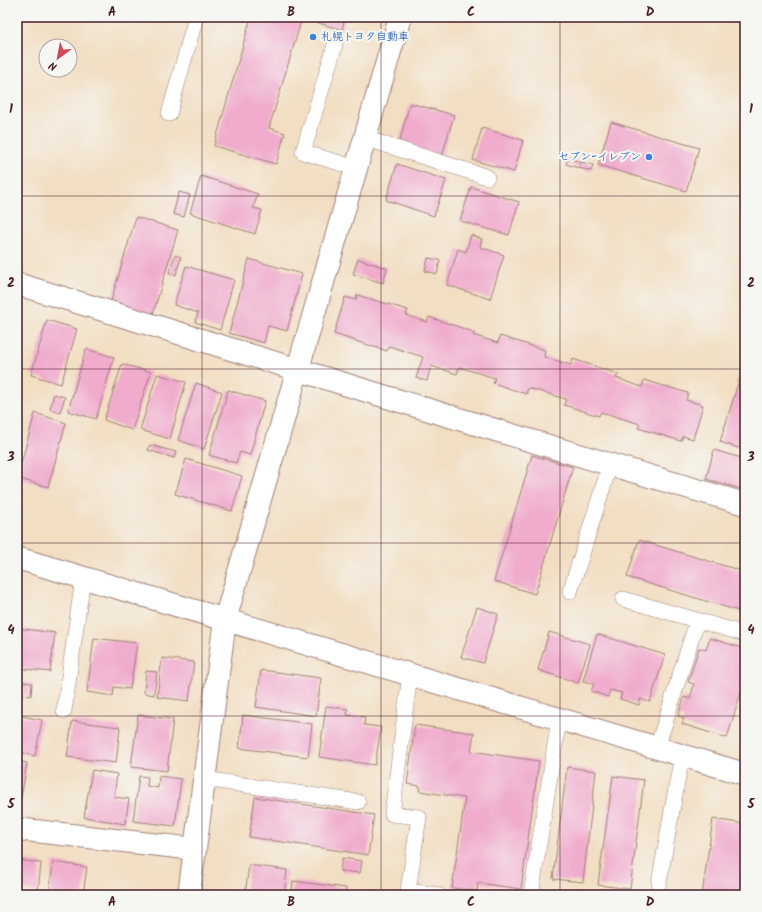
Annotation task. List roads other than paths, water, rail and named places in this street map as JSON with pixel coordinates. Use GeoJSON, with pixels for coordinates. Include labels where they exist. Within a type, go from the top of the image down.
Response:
{"type":"FeatureCollection","features":[{"type":"Feature","properties":{"kind":"street"},"geometry":{"type":"LineString","coordinates":[[189,895],[225,620],[400,17]]}},
{"type":"Feature","properties":{"kind":"street"},"geometry":{"type":"LineString","coordinates":[[17,284],[298,368],[610,465],[745,504]]}},
{"type":"Feature","properties":{"kind":"street"},"geometry":{"type":"LineString","coordinates":[[17,558],[745,774]]}},
{"type":"Feature","properties":{"kind":"street"},"geometry":{"type":"LineString","coordinates":[[17,829],[195,849]]}},
{"type":"Feature","properties":{"kind":"lane"},"geometry":{"type":"LineString","coordinates":[[169,114],[196,17]]}},
{"type":"Feature","properties":{"kind":"lane"},"geometry":{"type":"LineString","coordinates":[[335,45],[303,152],[356,168]]}},
{"type":"Feature","properties":{"kind":"lane"},"geometry":{"type":"LineString","coordinates":[[364,138],[487,177]]}},
{"type":"Feature","properties":{"kind":"lane"},"geometry":{"type":"LineString","coordinates":[[570,592],[610,465]]}},
{"type":"Feature","properties":{"kind":"lane"},"geometry":{"type":"LineString","coordinates":[[64,711],[83,578]]}},
{"type":"Feature","properties":{"kind":"lane"},"geometry":{"type":"LineString","coordinates":[[623,599],[745,634]]}},
{"type":"Feature","properties":{"kind":"lane"},"geometry":{"type":"LineString","coordinates":[[656,748],[697,621]]}},
{"type":"Feature","properties":{"kind":"lane"},"geometry":{"type":"LineString","coordinates":[[410,674],[392,814],[419,817],[408,891],[438,895]]}},
{"type":"Feature","properties":{"kind":"lane"},"geometry":{"type":"LineString","coordinates":[[531,895],[559,719]]}},
{"type":"Feature","properties":{"kind":"lane"},"geometry":{"type":"LineString","coordinates":[[659,883],[682,755]]}},
{"type":"Feature","properties":{"kind":"lane"},"geometry":{"type":"LineString","coordinates":[[204,779],[358,802]]}},
{"type":"Feature","properties":{"kind":"place","name":"札幌トヨタ自動車"},"geometry":{"type":"Point","coordinates":[313,37]}},
{"type":"Feature","properties":{"kind":"place","name":"セブン-イレブン"},"geometry":{"type":"Point","coordinates":[649,157]}}]}
